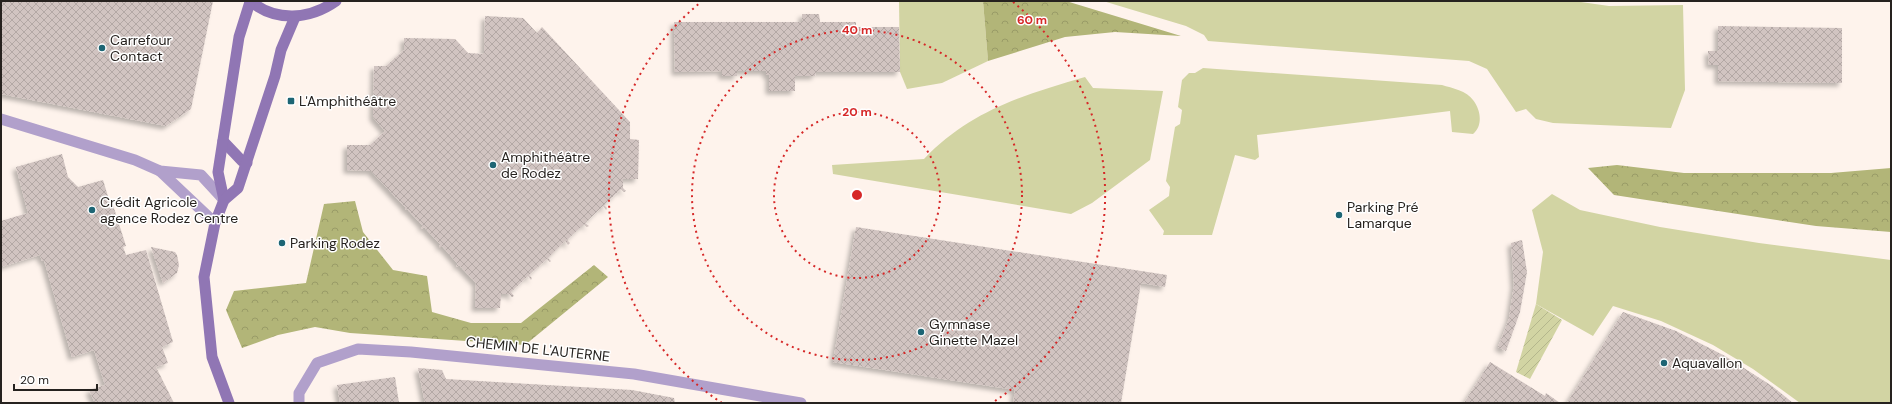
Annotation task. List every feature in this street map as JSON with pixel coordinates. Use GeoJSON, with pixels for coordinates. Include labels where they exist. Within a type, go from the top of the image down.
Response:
{"type":"FeatureCollection","features":[{"type":"Feature","properties":{"kind":"main road"},"geometry":{"type":"LineString","coordinates":[[224,200],[218,172],[239,37],[250,1],[264,10],[279,15],[295,16],[311,14],[326,8],[336,1]]}},
{"type":"Feature","properties":{"kind":"main road"},"geometry":{"type":"LineString","coordinates":[[229,403],[212,358],[204,277],[215,223],[224,200],[238,188],[275,76],[281,50],[295,16]]}},
{"type":"Feature","properties":{"kind":"main road"},"geometry":{"type":"LineString","coordinates":[[223,141],[242,161],[247,163]]}},
{"type":"Feature","properties":{"kind":"street"},"geometry":{"type":"LineString","coordinates":[[1,119],[135,160],[160,171],[201,175],[224,200]]}},
{"type":"Feature","properties":{"kind":"street"},"geometry":{"type":"LineString","coordinates":[[160,171],[215,223]]}},
{"type":"Feature","properties":{"kind":"street","name":"CHEMIN DE L'AUTERNE"},"geometry":{"type":"LineString","coordinates":[[299,403],[300,393],[318,362],[358,349],[410,352],[634,374],[801,403]]}},
{"type":"Feature","properties":{"kind":"green space"},"geometry":{"type":"Polygon","coordinates":[[[899,1],[983,1],[988,61],[942,83],[907,89],[900,72],[899,1]]]}},
{"type":"Feature","properties":{"kind":"green space"},"geometry":{"type":"Polygon","coordinates":[[[983,1],[1066,1],[1181,36],[1115,32],[1065,37],[988,61],[983,1]]]}},
{"type":"Feature","properties":{"kind":"green space"},"geometry":{"type":"Polygon","coordinates":[[[1103,1],[1574,1],[1609,6],[1683,5],[1685,90],[1671,128],[1553,123],[1536,119],[1526,109],[1516,112],[1487,69],[1469,61],[1208,41],[1204,35],[1186,26],[1103,1]]]}},
{"type":"Feature","properties":{"kind":"green space"},"geometry":{"type":"Polygon","coordinates":[[[1203,68],[1442,85],[1467,94],[1478,108],[1480,122],[1473,134],[1452,132],[1450,111],[1257,135],[1259,157],[1255,160],[1235,155],[1212,235],[1163,235],[1164,231],[1149,210],[1169,196],[1170,187],[1166,181],[1175,127],[1180,124],[1182,110],[1178,107],[1182,80],[1189,73],[1195,73],[1203,68]]]}},
{"type":"Feature","properties":{"kind":"green space"},"geometry":{"type":"Polygon","coordinates":[[[1085,77],[1093,88],[1163,91],[1150,160],[1092,203],[1071,214],[833,174],[832,165],[924,159],[960,128],[998,107],[1019,98],[1085,77]]]}},
{"type":"Feature","properties":{"kind":"green space"},"geometry":{"type":"Polygon","coordinates":[[[1617,165],[1684,173],[1831,173],[1891,168],[1891,232],[1816,226],[1614,195],[1588,168],[1617,165]]]}},
{"type":"Feature","properties":{"kind":"green space"},"geometry":{"type":"Polygon","coordinates":[[[1552,194],[1580,210],[1660,227],[1759,243],[1891,260],[1891,403],[1800,403],[1753,369],[1713,345],[1661,321],[1613,306],[1593,336],[1536,304],[1543,252],[1532,210],[1552,194]]]}},
{"type":"Feature","properties":{"kind":"green space"},"geometry":{"type":"Polygon","coordinates":[[[355,201],[363,232],[393,270],[427,276],[432,312],[471,323],[521,323],[594,265],[608,277],[525,345],[350,333],[315,327],[278,335],[242,348],[226,310],[234,291],[306,283],[324,204],[355,201]]]}},
{"type":"Feature","properties":{"kind":"green space"},"geometry":{"type":"Polygon","coordinates":[[[1536,304],[1562,320],[1530,379],[1516,372],[1536,304]]]}},
{"type":"Feature","properties":{"kind":"building","name":"Carrefour Contact"},"geometry":{"type":"Polygon","coordinates":[[[1,1],[213,1],[191,109],[166,126],[1,94],[1,1]]]}},
{"type":"Feature","properties":{"kind":"building"},"geometry":{"type":"Polygon","coordinates":[[[802,14],[819,14],[820,22],[856,22],[856,27],[899,27],[900,72],[816,72],[815,76],[795,76],[795,91],[769,91],[769,75],[766,75],[766,71],[737,71],[737,76],[722,76],[722,71],[675,72],[674,22],[802,22],[802,14]]]}},
{"type":"Feature","properties":{"kind":"building","name":"Amphithéâtre de Rodez"},"geometry":{"type":"Polygon","coordinates":[[[485,16],[523,18],[537,33],[542,27],[630,122],[630,139],[639,140],[638,179],[623,179],[623,188],[626,191],[624,192],[621,189],[604,205],[607,208],[606,210],[603,206],[585,223],[589,226],[587,227],[584,224],[567,240],[570,243],[568,245],[565,241],[548,258],[551,261],[550,262],[547,259],[529,275],[532,278],[531,280],[528,276],[511,292],[514,296],[512,297],[509,294],[501,294],[500,308],[475,308],[476,283],[459,265],[457,267],[456,266],[458,264],[442,246],[440,248],[439,246],[441,245],[424,227],[422,229],[421,228],[423,226],[407,209],[405,210],[405,207],[371,171],[347,170],[347,145],[370,145],[385,131],[373,117],[374,66],[386,66],[404,50],[404,38],[455,39],[468,53],[484,54],[485,16]]]}},
{"type":"Feature","properties":{"kind":"building"},"geometry":{"type":"Polygon","coordinates":[[[1718,26],[1842,28],[1842,83],[1718,81],[1718,65],[1709,65],[1708,51],[1718,51],[1718,26]]]}},
{"type":"Feature","properties":{"kind":"building"},"geometry":{"type":"Polygon","coordinates":[[[62,154],[68,177],[78,187],[103,180],[111,206],[113,205],[126,246],[123,247],[126,255],[146,250],[173,342],[162,347],[168,363],[156,367],[174,403],[95,403],[89,390],[105,385],[94,350],[72,357],[44,260],[42,261],[40,255],[1,267],[1,221],[28,213],[16,167],[62,154]]]}},
{"type":"Feature","properties":{"kind":"building"},"geometry":{"type":"Polygon","coordinates":[[[856,227],[1167,275],[1165,287],[1141,283],[1121,403],[1013,403],[1015,390],[833,362],[856,227]]]}},
{"type":"Feature","properties":{"kind":"building"},"geometry":{"type":"Polygon","coordinates":[[[1522,240],[1527,272],[1520,312],[1506,351],[1498,347],[1509,319],[1514,285],[1511,243],[1522,240]]]}},
{"type":"Feature","properties":{"kind":"building"},"geometry":{"type":"Polygon","coordinates":[[[151,247],[175,252],[177,255],[179,265],[177,273],[163,283],[151,247]]]}},
{"type":"Feature","properties":{"kind":"building","name":"Aquavallon"},"geometry":{"type":"Polygon","coordinates":[[[1623,312],[1676,331],[1725,356],[1772,386],[1793,403],[1567,403],[1623,312]]]}},
{"type":"Feature","properties":{"kind":"building"},"geometry":{"type":"Polygon","coordinates":[[[1490,362],[1545,396],[1546,393],[1560,403],[1464,403],[1490,362]]]}},
{"type":"Feature","properties":{"kind":"building"},"geometry":{"type":"Polygon","coordinates":[[[418,368],[442,370],[446,379],[632,390],[674,398],[675,403],[425,403],[418,368]]]}},
{"type":"Feature","properties":{"kind":"building"},"geometry":{"type":"Polygon","coordinates":[[[395,377],[399,403],[340,403],[337,385],[395,377]]]}},
{"type":"Feature","properties":{"kind":"place","name":"Carrefour Contact"},"geometry":{"type":"Point","coordinates":[102,48]}},
{"type":"Feature","properties":{"kind":"place","name":"L'Amphithéâtre"},"geometry":{"type":"Point","coordinates":[291,101]}},
{"type":"Feature","properties":{"kind":"place","name":"Amphithéâtre de Rodez"},"geometry":{"type":"Point","coordinates":[493,165]}},
{"type":"Feature","properties":{"kind":"place","name":"Crédit Agricole agence Rodez Centre"},"geometry":{"type":"Point","coordinates":[92,210]}},
{"type":"Feature","properties":{"kind":"place","name":"Parking Pré Lamarque"},"geometry":{"type":"Point","coordinates":[1339,215]}},
{"type":"Feature","properties":{"kind":"place","name":"Parking Rodez"},"geometry":{"type":"Point","coordinates":[282,243]}},
{"type":"Feature","properties":{"kind":"place","name":"Gymnase Ginette Mazel"},"geometry":{"type":"Point","coordinates":[921,332]}},
{"type":"Feature","properties":{"kind":"place","name":"Aquavallon"},"geometry":{"type":"Point","coordinates":[1664,363]}}]}
